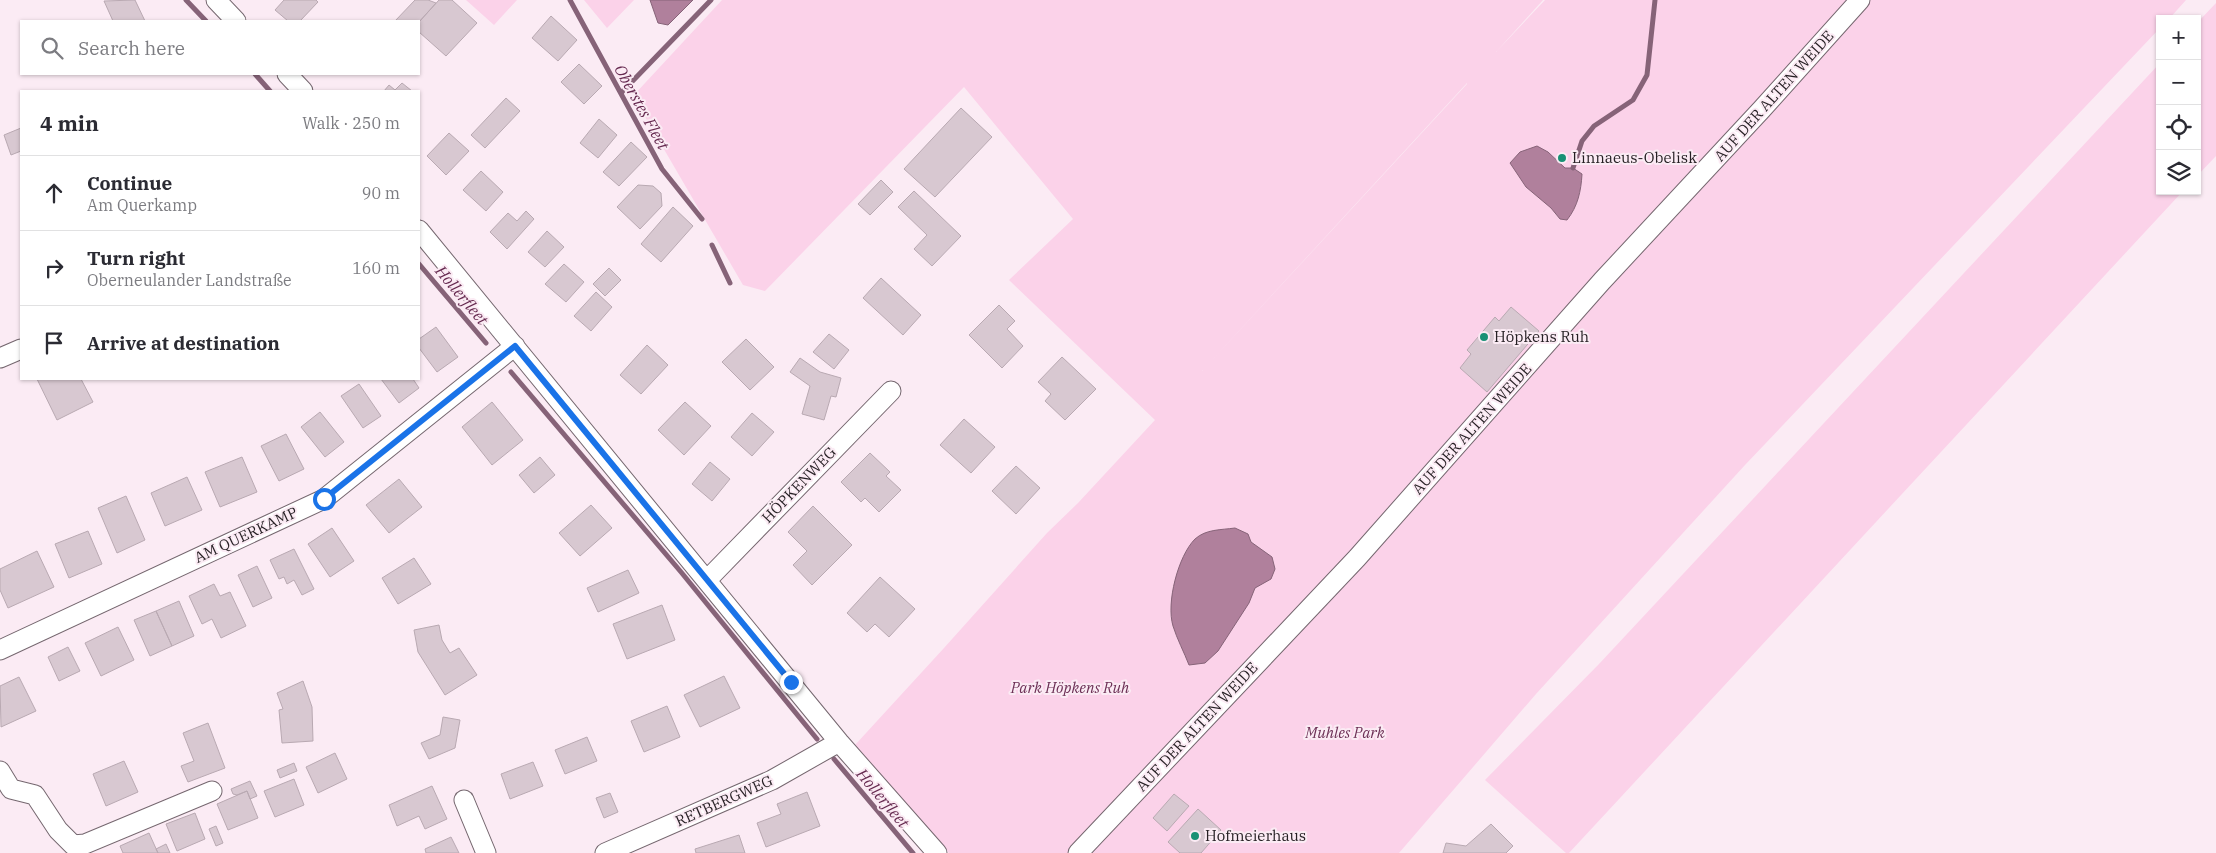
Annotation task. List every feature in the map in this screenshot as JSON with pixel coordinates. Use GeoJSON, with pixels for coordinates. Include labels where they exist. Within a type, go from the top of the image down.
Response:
{"type":"FeatureCollection","features":[{"type":"Feature","properties":{"kind":"street"},"geometry":{"type":"LineString","coordinates":[[216,0],[235,20]]}},
{"type":"Feature","properties":{"kind":"street","name":"AUF DER ALTEN WEIDE"},"geometry":{"type":"LineString","coordinates":[[1078,853],[1357,558],[1602,281],[1762,109],[1860,0]]}},
{"type":"Feature","properties":{"kind":"street"},"geometry":{"type":"LineString","coordinates":[[288,75],[302,90]]}},
{"type":"Feature","properties":{"kind":"street"},"geometry":{"type":"LineString","coordinates":[[420,231],[839,742],[937,853]]}},
{"type":"Feature","properties":{"kind":"street","name":"AM QUERKAMP"},"geometry":{"type":"LineString","coordinates":[[0,650],[324,499],[515,346]]}},
{"type":"Feature","properties":{"kind":"street"},"geometry":{"type":"LineString","coordinates":[[0,358],[20,349]]}},
{"type":"Feature","properties":{"kind":"street","name":"HÖPKENWEG"},"geometry":{"type":"LineString","coordinates":[[707,580],[891,391]]}},
{"type":"Feature","properties":{"kind":"street","name":"RETBERGWEG"},"geometry":{"type":"LineString","coordinates":[[605,853],[772,780],[839,742]]}},
{"type":"Feature","properties":{"kind":"street"},"geometry":{"type":"LineString","coordinates":[[0,771],[11,789],[35,795],[58,830],[73,845],[85,844],[212,791]]}},
{"type":"Feature","properties":{"kind":"street"},"geometry":{"type":"LineString","coordinates":[[464,800],[486,853]]}},
{"type":"Feature","properties":{"kind":"green space"},"geometry":{"type":"Polygon","coordinates":[[[466,0],[517,0],[494,25],[466,0]]]}},
{"type":"Feature","properties":{"kind":"green space"},"geometry":{"type":"Polygon","coordinates":[[[584,0],[634,0],[607,28],[584,0]]]}},
{"type":"Feature","properties":{"kind":"green space"},"geometry":{"type":"Polygon","coordinates":[[[722,0],[1543,0],[1496,52],[1545,0],[2186,0],[2173,15],[2156,15],[2156,32],[1745,465],[1536,694],[1399,853],[949,853],[855,745],[1047,533],[1078,503],[1155,420],[1009,280],[1073,219],[964,87],[765,291],[743,285],[633,96],[722,0]],[[1467,83],[1202,371],[1467,84],[1467,83]]]}},
{"type":"Feature","properties":{"kind":"green space"},"geometry":{"type":"Polygon","coordinates":[[[2216,3],[2216,156],[2201,172],[2201,60],[2201,19],[2216,3]]]}},
{"type":"Feature","properties":{"kind":"green space"},"geometry":{"type":"Polygon","coordinates":[[[2156,67],[2156,195],[2179,195],[1569,853],[1566,853],[1485,780],[1599,664],[2156,67]]]}},
{"type":"Feature","properties":{"kind":"shaded area"},"geometry":{"type":"Polygon","coordinates":[[[650,0],[693,0],[668,25],[658,23],[650,0]]]}},
{"type":"Feature","properties":{"kind":"shaded area"},"geometry":{"type":"Polygon","coordinates":[[[1537,146],[1548,152],[1565,168],[1573,168],[1582,174],[1578,198],[1567,220],[1560,219],[1551,208],[1526,187],[1510,163],[1520,152],[1537,146]]]}},
{"type":"Feature","properties":{"kind":"shaded area"},"geometry":{"type":"Polygon","coordinates":[[[1235,528],[1248,534],[1251,542],[1272,557],[1275,569],[1271,579],[1255,588],[1249,603],[1218,651],[1205,663],[1189,665],[1173,626],[1171,616],[1172,593],[1179,568],[1189,547],[1199,536],[1214,530],[1235,528]]]}},
{"type":"Feature","properties":{"kind":"building"},"geometry":{"type":"Polygon","coordinates":[[[135,0],[145,20],[113,20],[104,1],[135,0]]]}},
{"type":"Feature","properties":{"kind":"building"},"geometry":{"type":"Polygon","coordinates":[[[284,0],[316,0],[318,2],[301,20],[287,20],[275,10],[284,0]]]}},
{"type":"Feature","properties":{"kind":"building"},"geometry":{"type":"Polygon","coordinates":[[[415,0],[428,0],[436,3],[420,21],[396,20],[415,0]]]}},
{"type":"Feature","properties":{"kind":"building"},"geometry":{"type":"Polygon","coordinates":[[[439,0],[452,0],[477,23],[446,56],[420,33],[420,21],[439,0]]]}},
{"type":"Feature","properties":{"kind":"building"},"geometry":{"type":"Polygon","coordinates":[[[551,16],[577,40],[558,61],[532,38],[551,16]]]}},
{"type":"Feature","properties":{"kind":"building"},"geometry":{"type":"Polygon","coordinates":[[[579,64],[602,86],[584,104],[561,82],[579,64]]]}},
{"type":"Feature","properties":{"kind":"building"},"geometry":{"type":"Polygon","coordinates":[[[402,83],[411,90],[395,90],[402,83]]]}},
{"type":"Feature","properties":{"kind":"building"},"geometry":{"type":"Polygon","coordinates":[[[389,85],[395,90],[385,90],[389,85]]]}},
{"type":"Feature","properties":{"kind":"building"},"geometry":{"type":"Polygon","coordinates":[[[506,98],[520,111],[485,148],[471,135],[506,98]]]}},
{"type":"Feature","properties":{"kind":"building"},"geometry":{"type":"Polygon","coordinates":[[[961,108],[992,137],[935,197],[904,169],[961,108]]]}},
{"type":"Feature","properties":{"kind":"building"},"geometry":{"type":"Polygon","coordinates":[[[599,119],[617,135],[598,158],[580,143],[599,119]]]}},
{"type":"Feature","properties":{"kind":"building"},"geometry":{"type":"Polygon","coordinates":[[[20,128],[20,151],[11,155],[4,135],[20,128]]]}},
{"type":"Feature","properties":{"kind":"building"},"geometry":{"type":"Polygon","coordinates":[[[449,133],[469,151],[446,175],[427,156],[449,133]]]}},
{"type":"Feature","properties":{"kind":"building"},"geometry":{"type":"Polygon","coordinates":[[[631,142],[647,157],[619,186],[603,172],[631,142]]]}},
{"type":"Feature","properties":{"kind":"building"},"geometry":{"type":"Polygon","coordinates":[[[481,171],[503,192],[486,211],[463,190],[481,171]]]}},
{"type":"Feature","properties":{"kind":"building"},"geometry":{"type":"Polygon","coordinates":[[[881,180],[893,192],[870,215],[858,204],[881,180]]]}},
{"type":"Feature","properties":{"kind":"building"},"geometry":{"type":"Polygon","coordinates":[[[638,185],[653,186],[661,193],[662,206],[640,229],[617,207],[638,185]]]}},
{"type":"Feature","properties":{"kind":"building"},"geometry":{"type":"Polygon","coordinates":[[[914,191],[961,236],[932,266],[914,249],[927,235],[898,207],[914,191]]]}},
{"type":"Feature","properties":{"kind":"building"},"geometry":{"type":"Polygon","coordinates":[[[673,207],[693,226],[661,262],[641,244],[673,207]]]}},
{"type":"Feature","properties":{"kind":"building"},"geometry":{"type":"Polygon","coordinates":[[[526,211],[534,219],[507,249],[490,232],[508,213],[517,221],[526,211]]]}},
{"type":"Feature","properties":{"kind":"building"},"geometry":{"type":"Polygon","coordinates":[[[547,231],[564,247],[545,267],[528,252],[547,231]]]}},
{"type":"Feature","properties":{"kind":"building"},"geometry":{"type":"Polygon","coordinates":[[[564,264],[584,282],[566,302],[545,284],[564,264]]]}},
{"type":"Feature","properties":{"kind":"building"},"geometry":{"type":"Polygon","coordinates":[[[609,268],[621,280],[605,296],[593,284],[609,268]]]}},
{"type":"Feature","properties":{"kind":"building"},"geometry":{"type":"Polygon","coordinates":[[[881,278],[921,315],[903,335],[863,298],[881,278]]]}},
{"type":"Feature","properties":{"kind":"building"},"geometry":{"type":"Polygon","coordinates":[[[596,292],[612,307],[591,331],[574,316],[596,292]]]}},
{"type":"Feature","properties":{"kind":"building"},"geometry":{"type":"Polygon","coordinates":[[[999,305],[1015,321],[1007,329],[1023,346],[1002,368],[969,335],[999,305]]]}},
{"type":"Feature","properties":{"kind":"building"},"geometry":{"type":"Polygon","coordinates":[[[1511,307],[1539,331],[1487,392],[1460,368],[1471,354],[1467,350],[1495,317],[1499,321],[1511,307]]]}},
{"type":"Feature","properties":{"kind":"building"},"geometry":{"type":"Polygon","coordinates":[[[436,327],[458,357],[437,372],[420,349],[420,338],[436,327]]]}},
{"type":"Feature","properties":{"kind":"building"},"geometry":{"type":"Polygon","coordinates":[[[829,334],[849,350],[834,369],[813,352],[829,334]]]}},
{"type":"Feature","properties":{"kind":"building"},"geometry":{"type":"Polygon","coordinates":[[[746,339],[774,367],[750,390],[722,362],[746,339]]]}},
{"type":"Feature","properties":{"kind":"building"},"geometry":{"type":"Polygon","coordinates":[[[647,345],[668,365],[641,394],[620,375],[647,345]]]}},
{"type":"Feature","properties":{"kind":"building"},"geometry":{"type":"Polygon","coordinates":[[[1062,357],[1096,389],[1065,420],[1045,401],[1051,394],[1038,382],[1062,357]]]}},
{"type":"Feature","properties":{"kind":"building"},"geometry":{"type":"Polygon","coordinates":[[[800,358],[820,372],[841,378],[836,397],[831,396],[824,420],[802,414],[810,386],[790,372],[800,358]]]}},
{"type":"Feature","properties":{"kind":"building"},"geometry":{"type":"Polygon","coordinates":[[[37,380],[82,380],[93,402],[57,420],[37,380]]]}},
{"type":"Feature","properties":{"kind":"building"},"geometry":{"type":"Polygon","coordinates":[[[382,380],[414,380],[419,388],[399,403],[382,380]]]}},
{"type":"Feature","properties":{"kind":"building"},"geometry":{"type":"Polygon","coordinates":[[[359,384],[381,416],[363,428],[341,396],[359,384]]]}},
{"type":"Feature","properties":{"kind":"building"},"geometry":{"type":"Polygon","coordinates":[[[492,402],[523,440],[492,465],[462,427],[492,402]]]}},
{"type":"Feature","properties":{"kind":"building"},"geometry":{"type":"Polygon","coordinates":[[[685,402],[711,426],[684,455],[658,430],[685,402]]]}},
{"type":"Feature","properties":{"kind":"building"},"geometry":{"type":"Polygon","coordinates":[[[320,412],[344,442],[325,457],[301,427],[320,412]]]}},
{"type":"Feature","properties":{"kind":"building"},"geometry":{"type":"Polygon","coordinates":[[[752,413],[774,432],[752,456],[731,437],[752,413]]]}},
{"type":"Feature","properties":{"kind":"building"},"geometry":{"type":"Polygon","coordinates":[[[964,419],[995,447],[971,473],[940,445],[964,419]]]}},
{"type":"Feature","properties":{"kind":"building"},"geometry":{"type":"Polygon","coordinates":[[[286,434],[304,469],[279,481],[261,446],[286,434]]]}},
{"type":"Feature","properties":{"kind":"building"},"geometry":{"type":"Polygon","coordinates":[[[870,453],[890,472],[886,476],[901,490],[879,512],[865,498],[861,502],[841,482],[870,453]]]}},
{"type":"Feature","properties":{"kind":"building"},"geometry":{"type":"Polygon","coordinates":[[[242,457],[257,492],[220,507],[205,472],[242,457]]]}},
{"type":"Feature","properties":{"kind":"building"},"geometry":{"type":"Polygon","coordinates":[[[540,457],[555,475],[534,493],[519,475],[540,457]]]}},
{"type":"Feature","properties":{"kind":"building"},"geometry":{"type":"Polygon","coordinates":[[[710,462],[730,479],[712,501],[692,484],[710,462]]]}},
{"type":"Feature","properties":{"kind":"building"},"geometry":{"type":"Polygon","coordinates":[[[1016,466],[1040,488],[1016,514],[992,491],[1016,466]]]}},
{"type":"Feature","properties":{"kind":"building"},"geometry":{"type":"Polygon","coordinates":[[[187,477],[202,510],[165,526],[151,493],[187,477]]]}},
{"type":"Feature","properties":{"kind":"building"},"geometry":{"type":"Polygon","coordinates":[[[399,479],[422,507],[389,533],[366,505],[399,479]]]}},
{"type":"Feature","properties":{"kind":"building"},"geometry":{"type":"Polygon","coordinates":[[[126,496],[145,540],[117,553],[98,508],[126,496]]]}},
{"type":"Feature","properties":{"kind":"building"},"geometry":{"type":"Polygon","coordinates":[[[591,505],[612,528],[580,556],[559,533],[591,505]]]}},
{"type":"Feature","properties":{"kind":"building"},"geometry":{"type":"Polygon","coordinates":[[[813,506],[852,545],[812,585],[793,565],[807,551],[788,532],[813,506]]]}},
{"type":"Feature","properties":{"kind":"building"},"geometry":{"type":"Polygon","coordinates":[[[332,528],[354,561],[330,577],[308,544],[332,528]]]}},
{"type":"Feature","properties":{"kind":"building"},"geometry":{"type":"Polygon","coordinates":[[[88,531],[102,564],[69,578],[55,544],[88,531]]]}},
{"type":"Feature","properties":{"kind":"building"},"geometry":{"type":"Polygon","coordinates":[[[294,549],[314,589],[302,595],[294,580],[287,584],[284,577],[279,579],[270,560],[294,549]]]}},
{"type":"Feature","properties":{"kind":"building"},"geometry":{"type":"Polygon","coordinates":[[[37,551],[54,587],[8,608],[0,590],[0,569],[37,551]]]}},
{"type":"Feature","properties":{"kind":"building"},"geometry":{"type":"Polygon","coordinates":[[[414,558],[431,584],[398,604],[382,578],[414,558]]]}},
{"type":"Feature","properties":{"kind":"building"},"geometry":{"type":"Polygon","coordinates":[[[257,566],[272,598],[253,607],[238,575],[257,566]]]}},
{"type":"Feature","properties":{"kind":"building"},"geometry":{"type":"Polygon","coordinates":[[[628,570],[639,593],[598,612],[587,588],[628,570]]]}},
{"type":"Feature","properties":{"kind":"building"},"geometry":{"type":"Polygon","coordinates":[[[880,577],[915,609],[889,637],[875,624],[867,632],[847,613],[880,577]]]}},
{"type":"Feature","properties":{"kind":"building"},"geometry":{"type":"Polygon","coordinates":[[[214,584],[220,596],[230,592],[246,626],[221,638],[212,619],[202,624],[189,596],[214,584]]]}},
{"type":"Feature","properties":{"kind":"building"},"geometry":{"type":"Polygon","coordinates":[[[179,601],[194,636],[172,646],[156,611],[179,601]]]}},
{"type":"Feature","properties":{"kind":"building"},"geometry":{"type":"Polygon","coordinates":[[[662,605],[675,640],[627,659],[613,624],[662,605]]]}},
{"type":"Feature","properties":{"kind":"building"},"geometry":{"type":"Polygon","coordinates":[[[156,611],[172,646],[150,656],[134,620],[156,611]]]}},
{"type":"Feature","properties":{"kind":"building"},"geometry":{"type":"Polygon","coordinates":[[[439,625],[442,640],[450,653],[459,648],[477,675],[445,695],[418,652],[414,630],[439,625]]]}},
{"type":"Feature","properties":{"kind":"building"},"geometry":{"type":"Polygon","coordinates":[[[118,627],[134,660],[101,676],[85,643],[118,627]]]}},
{"type":"Feature","properties":{"kind":"building"},"geometry":{"type":"Polygon","coordinates":[[[68,647],[80,671],[59,681],[48,657],[68,647]]]}},
{"type":"Feature","properties":{"kind":"building"},"geometry":{"type":"Polygon","coordinates":[[[724,676],[740,708],[700,727],[684,695],[724,676]]]}},
{"type":"Feature","properties":{"kind":"building"},"geometry":{"type":"Polygon","coordinates":[[[19,677],[36,711],[1,727],[0,686],[19,677]]]}},
{"type":"Feature","properties":{"kind":"building"},"geometry":{"type":"Polygon","coordinates":[[[303,681],[312,707],[313,741],[282,743],[279,710],[283,709],[277,693],[303,681]]]}},
{"type":"Feature","properties":{"kind":"building"},"geometry":{"type":"Polygon","coordinates":[[[667,706],[680,737],[644,752],[631,721],[667,706]]]}},
{"type":"Feature","properties":{"kind":"building"},"geometry":{"type":"Polygon","coordinates":[[[443,717],[460,720],[455,748],[429,759],[421,743],[440,735],[443,717]]]}},
{"type":"Feature","properties":{"kind":"building"},"geometry":{"type":"Polygon","coordinates":[[[208,723],[225,768],[188,782],[181,766],[194,761],[183,733],[208,723]]]}},
{"type":"Feature","properties":{"kind":"building"},"geometry":{"type":"Polygon","coordinates":[[[587,737],[597,761],[565,774],[555,750],[587,737]]]}},
{"type":"Feature","properties":{"kind":"building"},"geometry":{"type":"Polygon","coordinates":[[[335,753],[347,779],[318,793],[306,767],[335,753]]]}},
{"type":"Feature","properties":{"kind":"building"},"geometry":{"type":"Polygon","coordinates":[[[124,761],[138,792],[106,806],[93,774],[124,761]]]}},
{"type":"Feature","properties":{"kind":"building"},"geometry":{"type":"Polygon","coordinates":[[[533,762],[543,786],[510,799],[501,774],[533,762]]]}},
{"type":"Feature","properties":{"kind":"building"},"geometry":{"type":"Polygon","coordinates":[[[294,763],[297,771],[280,778],[277,770],[294,763]]]}},
{"type":"Feature","properties":{"kind":"building"},"geometry":{"type":"Polygon","coordinates":[[[294,779],[304,805],[275,817],[264,791],[294,779]]]}},
{"type":"Feature","properties":{"kind":"building"},"geometry":{"type":"Polygon","coordinates":[[[250,781],[257,796],[250,799],[247,791],[237,795],[233,794],[231,789],[250,781]]]}},
{"type":"Feature","properties":{"kind":"building"},"geometry":{"type":"Polygon","coordinates":[[[432,786],[447,819],[425,829],[419,816],[397,826],[389,805],[432,786]]]}},
{"type":"Feature","properties":{"kind":"building"},"geometry":{"type":"Polygon","coordinates":[[[247,791],[258,818],[228,830],[217,804],[247,791]]]}},
{"type":"Feature","properties":{"kind":"building"},"geometry":{"type":"Polygon","coordinates":[[[807,792],[820,826],[766,847],[757,823],[781,814],[777,804],[807,792]]]}},
{"type":"Feature","properties":{"kind":"building"},"geometry":{"type":"Polygon","coordinates":[[[610,793],[618,812],[604,818],[596,798],[610,793]]]}},
{"type":"Feature","properties":{"kind":"building"},"geometry":{"type":"Polygon","coordinates":[[[1174,794],[1189,806],[1167,831],[1153,818],[1174,794]]]}},
{"type":"Feature","properties":{"kind":"building","name":"Hofmeierhaus"},"geometry":{"type":"Polygon","coordinates":[[[1198,809],[1221,830],[1201,853],[1180,853],[1168,842],[1198,809]]]}},
{"type":"Feature","properties":{"kind":"building"},"geometry":{"type":"Polygon","coordinates":[[[195,813],[205,839],[177,851],[166,824],[195,813]]]}},
{"type":"Feature","properties":{"kind":"building"},"geometry":{"type":"Polygon","coordinates":[[[1491,824],[1513,846],[1506,853],[1443,853],[1446,843],[1466,846],[1491,824]]]}},
{"type":"Feature","properties":{"kind":"building"},"geometry":{"type":"Polygon","coordinates":[[[216,826],[223,843],[216,846],[209,829],[216,826]]]}},
{"type":"Feature","properties":{"kind":"building"},"geometry":{"type":"Polygon","coordinates":[[[149,833],[158,853],[123,853],[120,846],[149,833]]]}},
{"type":"Feature","properties":{"kind":"building"},"geometry":{"type":"Polygon","coordinates":[[[739,835],[745,853],[696,853],[695,849],[739,835]]]}},
{"type":"Feature","properties":{"kind":"building"},"geometry":{"type":"Polygon","coordinates":[[[451,837],[459,853],[426,853],[425,849],[451,837]]]}},
{"type":"Feature","properties":{"kind":"building"},"geometry":{"type":"Polygon","coordinates":[[[166,844],[170,853],[158,853],[156,849],[166,844]]]}},
{"type":"Feature","properties":{"kind":"waterway","name":"Hollerfleet"},"geometry":{"type":"LineString","coordinates":[[186,0],[205,20]]}},
{"type":"Feature","properties":{"kind":"waterway","name":"Oberstes Fleet"},"geometry":{"type":"LineString","coordinates":[[570,0],[662,169],[702,219]]}},
{"type":"Feature","properties":{"kind":"waterway"},"geometry":{"type":"LineString","coordinates":[[621,93],[711,0]]}},
{"type":"Feature","properties":{"kind":"waterway"},"geometry":{"type":"LineString","coordinates":[[1573,168],[1582,141],[1594,126],[1633,100],[1647,75],[1655,0]]}},
{"type":"Feature","properties":{"kind":"waterway","name":"Hollerfleet"},"geometry":{"type":"LineString","coordinates":[[256,75],[269,90]]}},
{"type":"Feature","properties":{"kind":"waterway","name":"Oberstes Fleet"},"geometry":{"type":"LineString","coordinates":[[712,245],[730,283]]}},
{"type":"Feature","properties":{"kind":"waterway","name":"Hollerfleet"},"geometry":{"type":"LineString","coordinates":[[420,265],[486,343]]}},
{"type":"Feature","properties":{"kind":"waterway","name":"Hollerfleet"},"geometry":{"type":"LineString","coordinates":[[511,372],[681,572],[817,739]]}},
{"type":"Feature","properties":{"kind":"waterway","name":"Hollerfleet"},"geometry":{"type":"LineString","coordinates":[[834,759],[913,853]]}},
{"type":"Feature","properties":{"kind":"place","name":"Linnaeus-Obelisk"},"geometry":{"type":"Point","coordinates":[1562,158]}},
{"type":"Feature","properties":{"kind":"place","name":"Höpkens Ruh"},"geometry":{"type":"Point","coordinates":[1484,337]}},
{"type":"Feature","properties":{"kind":"place","name":"Hofmeierhaus"},"geometry":{"type":"Point","coordinates":[1195,836]}},
{"type":"Feature","properties":{"kind":"route"},"geometry":{"type":"LineString","coordinates":[[324,499],[515,346],[552,394],[791,682]]}},
{"type":"Feature","properties":{"kind":"park label","name":"Park Höpkens Ruh"},"geometry":{"type":"Point","coordinates":[1070,688]}},
{"type":"Feature","properties":{"kind":"park label","name":"Muhles Park"},"geometry":{"type":"Point","coordinates":[1345,733]}}]}
